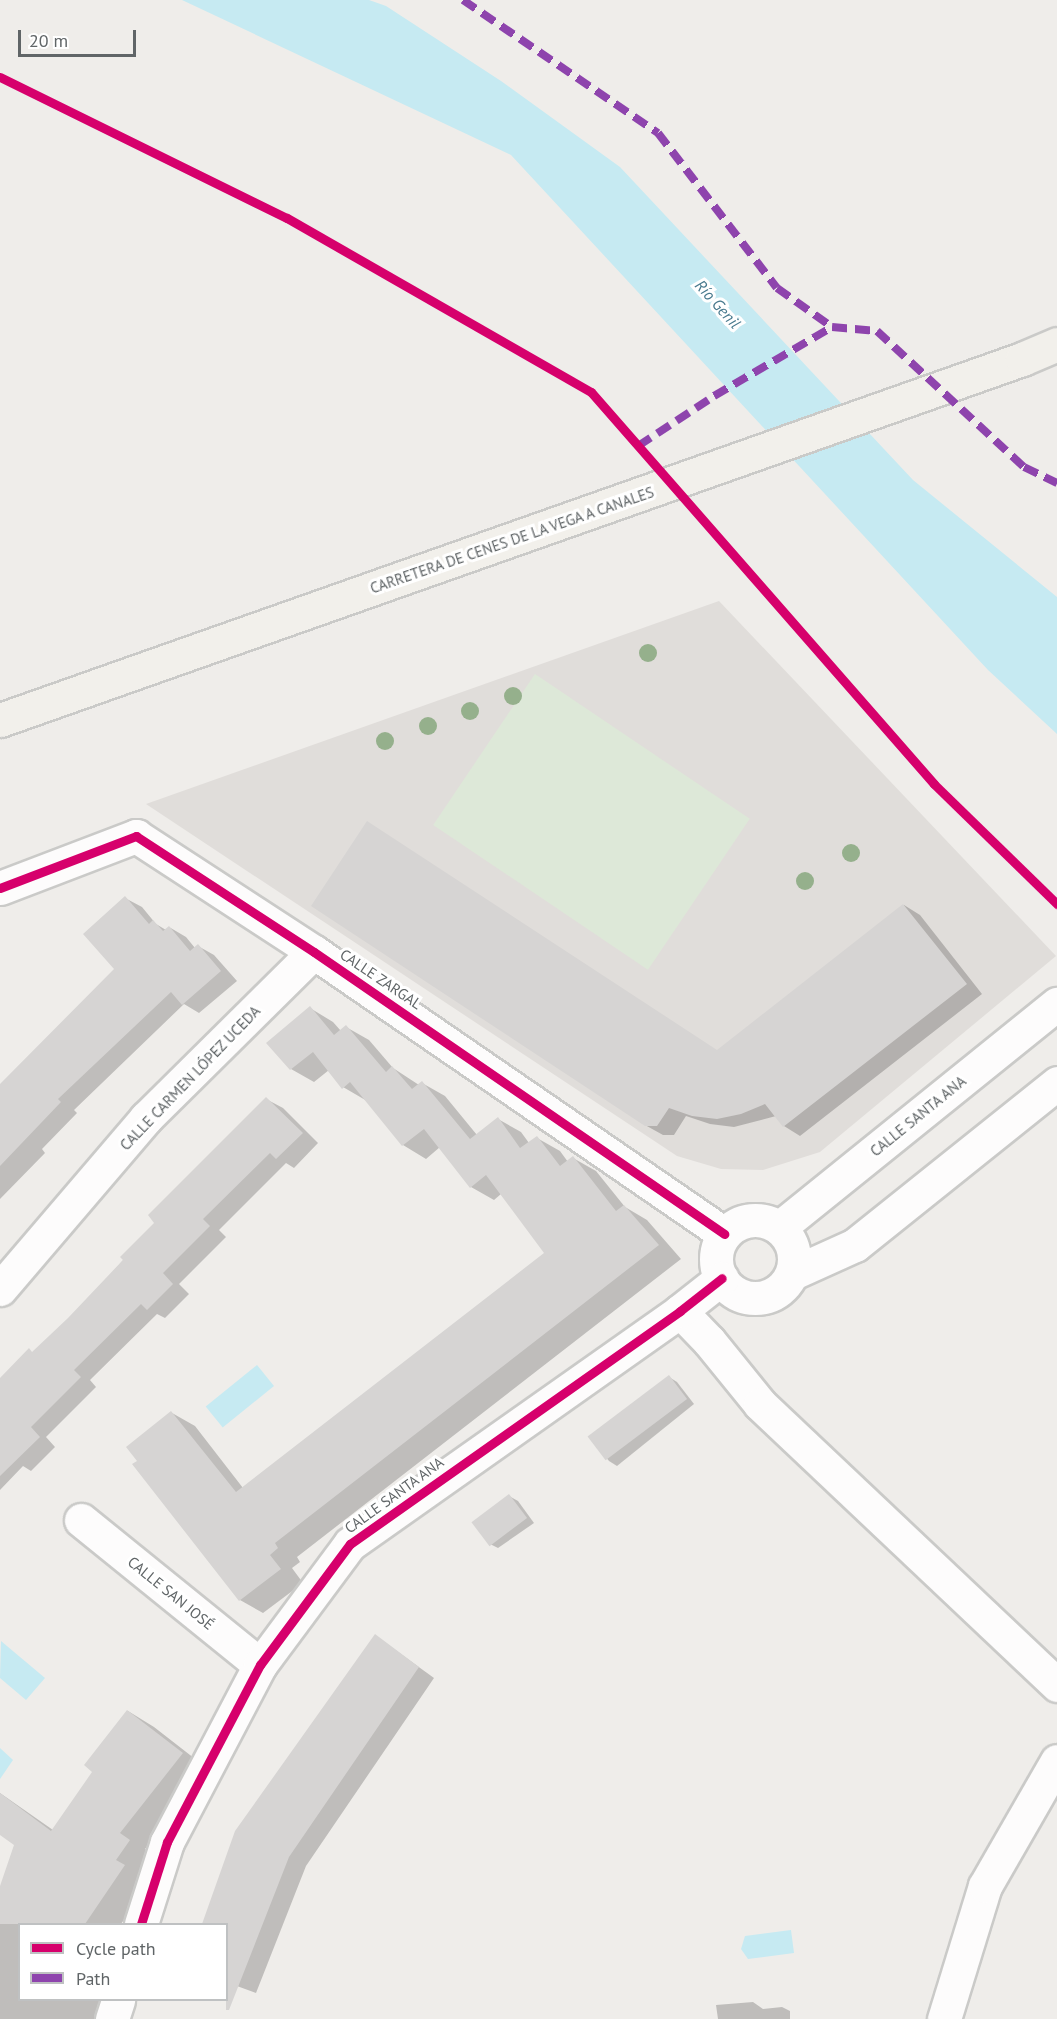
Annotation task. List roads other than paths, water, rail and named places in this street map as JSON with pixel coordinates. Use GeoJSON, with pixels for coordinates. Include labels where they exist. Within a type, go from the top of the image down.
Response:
{"type":"FeatureCollection","features":[{"type":"Feature","properties":{"kind":"main road","name":"CARRETERA DE CENES DE LA VEGA A CANALES"},"geometry":{"type":"LineString","coordinates":[[0,720],[615,504],[1022,359],[1057,344]]}},
{"type":"Feature","properties":{"kind":"street","name":"CALLE ZARGAL"},"geometry":{"type":"LineString","coordinates":[[0,888],[136,836],[314,952],[725,1234]]}},
{"type":"Feature","properties":{"kind":"street","name":"CALLE CARMEN LÓPEZ UCEDA"},"geometry":{"type":"LineString","coordinates":[[0,1289],[146,1118],[314,952]]}},
{"type":"Feature","properties":{"kind":"street","name":"CALLE SANTA ANA"},"geometry":{"type":"LineString","coordinates":[[779,1228],[1057,1004]]}},
{"type":"Feature","properties":{"kind":"street"},"geometry":{"type":"LineString","coordinates":[[793,1273],[795,1254],[788,1235],[772,1222],[751,1219],[730,1227],[718,1244],[716,1266],[726,1285],[742,1296],[762,1298],[781,1289],[793,1273],[855,1245],[1057,1083]]}},
{"type":"Feature","properties":{"kind":"street","name":"CALLE SANTA ANA"},"geometry":{"type":"LineString","coordinates":[[141,1923],[167,1842],[260,1665],[350,1544],[680,1311],[722,1278]]}},
{"type":"Feature","properties":{"kind":"street"},"geometry":{"type":"LineString","coordinates":[[680,1311],[710,1341],[760,1404],[1057,1685]]}},
{"type":"Feature","properties":{"kind":"street","name":"CALLE SAN JOSÉ"},"geometry":{"type":"LineString","coordinates":[[81,1520],[260,1665]]}},
{"type":"Feature","properties":{"kind":"street"},"geometry":{"type":"LineString","coordinates":[[944,2019],[985,1886],[1057,1761]]}},
{"type":"Feature","properties":{"kind":"street"},"geometry":{"type":"LineString","coordinates":[[112,2019],[118,2001]]}},
{"type":"Feature","properties":{"kind":"water","name":"Río Genil"},"geometry":{"type":"Polygon","coordinates":[[[182,0],[369,0],[386,6],[501,81],[620,167],[913,480],[1057,597],[1057,734],[988,670],[511,155],[182,0]]]}},
{"type":"Feature","properties":{"kind":"water"},"geometry":{"type":"Polygon","coordinates":[[[257,1365],[274,1386],[223,1428],[206,1407],[257,1365]]]}},
{"type":"Feature","properties":{"kind":"water"},"geometry":{"type":"Polygon","coordinates":[[[1,1641],[45,1678],[26,1700],[0,1678],[1,1641]]]}},
{"type":"Feature","properties":{"kind":"water"},"geometry":{"type":"Polygon","coordinates":[[[0,1748],[13,1760],[0,1779],[0,1748]]]}},
{"type":"Feature","properties":{"kind":"water"},"geometry":{"type":"Polygon","coordinates":[[[791,1930],[794,1953],[748,1959],[741,1949],[745,1936],[791,1930]]]}}]}
